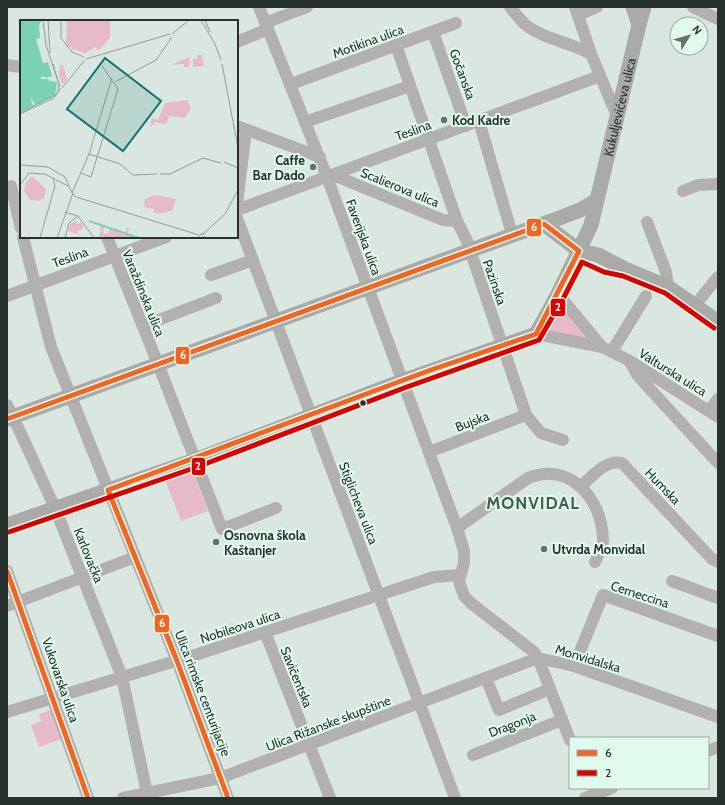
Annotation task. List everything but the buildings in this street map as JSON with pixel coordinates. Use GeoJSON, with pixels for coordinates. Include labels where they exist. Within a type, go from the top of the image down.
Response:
{"type":"FeatureCollection","features":[{"type":"Feature","properties":{"kind":"main road"},"geometry":{"type":"LineString","coordinates":[[633,7],[639,25]]}},
{"type":"Feature","properties":{"kind":"main road","name":"Kukuljevićeva ulica"},"geometry":{"type":"LineString","coordinates":[[579,251],[594,216],[616,116],[644,7]]}},
{"type":"Feature","properties":{"kind":"main road","name":"Kukuljevićeva ulica"},"geometry":{"type":"LineString","coordinates":[[579,251],[579,236],[599,189]]}},
{"type":"Feature","properties":{"kind":"main road"},"geometry":{"type":"LineString","coordinates":[[10,414],[71,396],[512,234],[544,224],[580,210],[592,203]]}},
{"type":"Feature","properties":{"kind":"main road"},"geometry":{"type":"LineString","coordinates":[[544,224],[590,258],[607,266],[625,270]]}},
{"type":"Feature","properties":{"kind":"main road"},"geometry":{"type":"LineString","coordinates":[[588,232],[591,247],[598,256]]}},
{"type":"Feature","properties":{"kind":"main road"},"geometry":{"type":"LineString","coordinates":[[579,251],[598,256],[625,270],[668,287],[718,322]]}},
{"type":"Feature","properties":{"kind":"main road"},"geometry":{"type":"LineString","coordinates":[[7,524],[195,460],[402,380],[536,334],[579,251]]}},
{"type":"Feature","properties":{"kind":"street","name":"Faverijska ulica"},"geometry":{"type":"LineString","coordinates":[[259,7],[305,122],[330,176],[368,288],[457,528],[464,551],[464,563],[459,575]]}},
{"type":"Feature","properties":{"kind":"street"},"geometry":{"type":"LineString","coordinates":[[238,41],[307,7]]}},
{"type":"Feature","properties":{"kind":"street"},"geometry":{"type":"LineString","coordinates":[[510,7],[526,26],[555,40],[578,46],[591,54]]}},
{"type":"Feature","properties":{"kind":"street"},"geometry":{"type":"LineString","coordinates":[[597,7],[576,11],[591,54],[616,116]]}},
{"type":"Feature","properties":{"kind":"street"},"geometry":{"type":"LineString","coordinates":[[693,7],[718,19]]}},
{"type":"Feature","properties":{"kind":"street","name":"Motikina ulica"},"geometry":{"type":"LineString","coordinates":[[291,84],[456,23]]}},
{"type":"Feature","properties":{"kind":"street","name":"Gočanska"},"geometry":{"type":"LineString","coordinates":[[433,32],[466,126]]}},
{"type":"Feature","properties":{"kind":"street","name":"Pazinska"},"geometry":{"type":"LineString","coordinates":[[396,45],[457,221],[470,250],[526,415],[541,433],[564,440]]}},
{"type":"Feature","properties":{"kind":"street"},"geometry":{"type":"LineString","coordinates":[[7,64],[20,67]]}},
{"type":"Feature","properties":{"kind":"street","name":"Teslina"},"geometry":{"type":"LineString","coordinates":[[238,210],[600,76]]}},
{"type":"Feature","properties":{"kind":"street"},"geometry":{"type":"LineString","coordinates":[[305,122],[410,86]]}},
{"type":"Feature","properties":{"kind":"street"},"geometry":{"type":"LineString","coordinates":[[479,121],[512,234]]}},
{"type":"Feature","properties":{"kind":"street"},"geometry":{"type":"LineString","coordinates":[[238,185],[241,128],[320,157]]}},
{"type":"Feature","properties":{"kind":"street","name":"Scalierova ulica"},"geometry":{"type":"LineString","coordinates":[[330,176],[443,220],[457,221]]}},
{"type":"Feature","properties":{"kind":"street"},"geometry":{"type":"LineString","coordinates":[[683,191],[698,185],[718,184]]}},
{"type":"Feature","properties":{"kind":"street"},"geometry":{"type":"LineString","coordinates":[[13,186],[20,223]]}},
{"type":"Feature","properties":{"kind":"street","name":"Stiglicheva ulica"},"geometry":{"type":"LineString","coordinates":[[238,221],[310,416],[455,798]]}},
{"type":"Feature","properties":{"kind":"street"},"geometry":{"type":"LineString","coordinates":[[647,222],[666,272],[668,287]]}},
{"type":"Feature","properties":{"kind":"street","name":"Ulica rimske centurijacije"},"geometry":{"type":"LineString","coordinates":[[23,238],[50,343],[177,661],[228,798]]}},
{"type":"Feature","properties":{"kind":"street","name":"Varaždinska ulica"},"geometry":{"type":"LineString","coordinates":[[107,238],[222,529],[276,508]]}},
{"type":"Feature","properties":{"kind":"street","name":"Teslina"},"geometry":{"type":"LineString","coordinates":[[7,296],[163,238]]}},
{"type":"Feature","properties":{"kind":"street"},"geometry":{"type":"LineString","coordinates":[[211,275],[253,260]]}},
{"type":"Feature","properties":{"kind":"street"},"geometry":{"type":"LineString","coordinates":[[695,305],[718,277]]}},
{"type":"Feature","properties":{"kind":"street"},"geometry":{"type":"LineString","coordinates":[[558,294],[607,349]]}},
{"type":"Feature","properties":{"kind":"street"},"geometry":{"type":"LineString","coordinates":[[607,349],[646,296]]}},
{"type":"Feature","properties":{"kind":"street"},"geometry":{"type":"LineString","coordinates":[[143,326],[216,298]]}},
{"type":"Feature","properties":{"kind":"street"},"geometry":{"type":"LineString","coordinates":[[536,334],[607,349]]}},
{"type":"Feature","properties":{"kind":"street","name":"Valturska ulica"},"geometry":{"type":"LineString","coordinates":[[607,349],[630,361],[714,414]]}},
{"type":"Feature","properties":{"kind":"street"},"geometry":{"type":"LineString","coordinates":[[630,361],[638,376],[718,463]]}},
{"type":"Feature","properties":{"kind":"street"},"geometry":{"type":"LineString","coordinates":[[714,414],[718,399]]}},
{"type":"Feature","properties":{"kind":"street","name":"Karlovačka"},"geometry":{"type":"LineString","coordinates":[[10,414],[55,508],[122,677],[147,793]]}},
{"type":"Feature","properties":{"kind":"street","name":"Bujska"},"geometry":{"type":"LineString","coordinates":[[429,452],[526,415]]}},
{"type":"Feature","properties":{"kind":"street","name":"Humska"},"geometry":{"type":"LineString","coordinates":[[582,486],[607,464],[615,461],[622,463],[712,559],[718,562]]}},
{"type":"Feature","properties":{"kind":"street"},"geometry":{"type":"LineString","coordinates":[[457,528],[517,484],[539,474],[561,474],[582,486],[592,500],[601,519],[604,540],[596,562]]}},
{"type":"Feature","properties":{"kind":"street"},"geometry":{"type":"LineString","coordinates":[[7,606],[135,556]]}},
{"type":"Feature","properties":{"kind":"street","name":"Vukovarska ulica"},"geometry":{"type":"LineString","coordinates":[[7,571],[88,798]]}},
{"type":"Feature","properties":{"kind":"street","name":"Nobileova ulica"},"geometry":{"type":"LineString","coordinates":[[7,712],[177,661],[434,577],[459,575]]}},
{"type":"Feature","properties":{"kind":"street","name":"Monvidalska"},"geometry":{"type":"LineString","coordinates":[[459,575],[460,587],[464,596],[472,604],[534,652],[538,658],[574,666],[718,716]]}},
{"type":"Feature","properties":{"kind":"street","name":"Cerneccina"},"geometry":{"type":"LineString","coordinates":[[672,581],[718,598]]}},
{"type":"Feature","properties":{"kind":"street","name":"Cerneccina"},"geometry":{"type":"LineString","coordinates":[[574,666],[603,595],[718,636]]}},
{"type":"Feature","properties":{"kind":"street","name":"Savičentska"},"geometry":{"type":"LineString","coordinates":[[264,632],[330,798]]}},
{"type":"Feature","properties":{"kind":"street"},"geometry":{"type":"LineString","coordinates":[[538,658],[569,738]]}},
{"type":"Feature","properties":{"kind":"street","name":"Ulica Rižanske skupštine"},"geometry":{"type":"LineString","coordinates":[[123,798],[220,778],[538,658]]}},
{"type":"Feature","properties":{"kind":"street"},"geometry":{"type":"LineString","coordinates":[[486,678],[499,710],[550,689]]}},
{"type":"Feature","properties":{"kind":"street","name":"Dragonja"},"geometry":{"type":"LineString","coordinates":[[473,755],[562,720]]}},
{"type":"Feature","properties":{"kind":"street"},"geometry":{"type":"LineString","coordinates":[[589,795],[609,789]]}},
{"type":"Feature","properties":{"kind":"shaded area"},"geometry":{"type":"Polygon","coordinates":[[[558,299],[590,335],[588,342],[543,328],[558,299]]]}},
{"type":"Feature","properties":{"kind":"shaded area"},"geometry":{"type":"Polygon","coordinates":[[[191,467],[208,511],[181,521],[164,477],[191,467]]]}},
{"type":"Feature","properties":{"kind":"shaded area"},"geometry":{"type":"Polygon","coordinates":[[[54,709],[64,738],[39,747],[31,725],[41,721],[39,714],[54,709]]]}},
{"type":"Feature","properties":{"kind":"transit line","name":"6"},"geometry":{"type":"LineString","coordinates":[[7,419],[544,224],[579,251],[536,334],[428,371],[108,490],[177,661],[228,798]]}},
{"type":"Feature","properties":{"kind":"transit line","name":"2"},"geometry":{"type":"LineString","coordinates":[[9,532],[197,467],[404,388],[539,340],[582,262],[604,272],[623,276],[665,293],[714,328]]}},
{"type":"Feature","properties":{"kind":"transit line","name":"6"},"geometry":{"type":"LineString","coordinates":[[7,571],[88,798]]}},
{"type":"Feature","properties":{"kind":"place","name":"Kod Kadre"},"geometry":{"type":"Point","coordinates":[444,120]}},
{"type":"Feature","properties":{"kind":"place","name":"Caffe Bar Dado"},"geometry":{"type":"Point","coordinates":[313,167]}},
{"type":"Feature","properties":{"kind":"place","name":"Osnovna škola Kaštanjer"},"geometry":{"type":"Point","coordinates":[216,542]}},
{"type":"Feature","properties":{"kind":"place","name":"Utvrda Monvidal"},"geometry":{"type":"Point","coordinates":[544,549]}},
{"type":"Feature","properties":{"kind":"district","name":"MONVIDAL"},"geometry":{"type":"Point","coordinates":[533,503]}}]}
